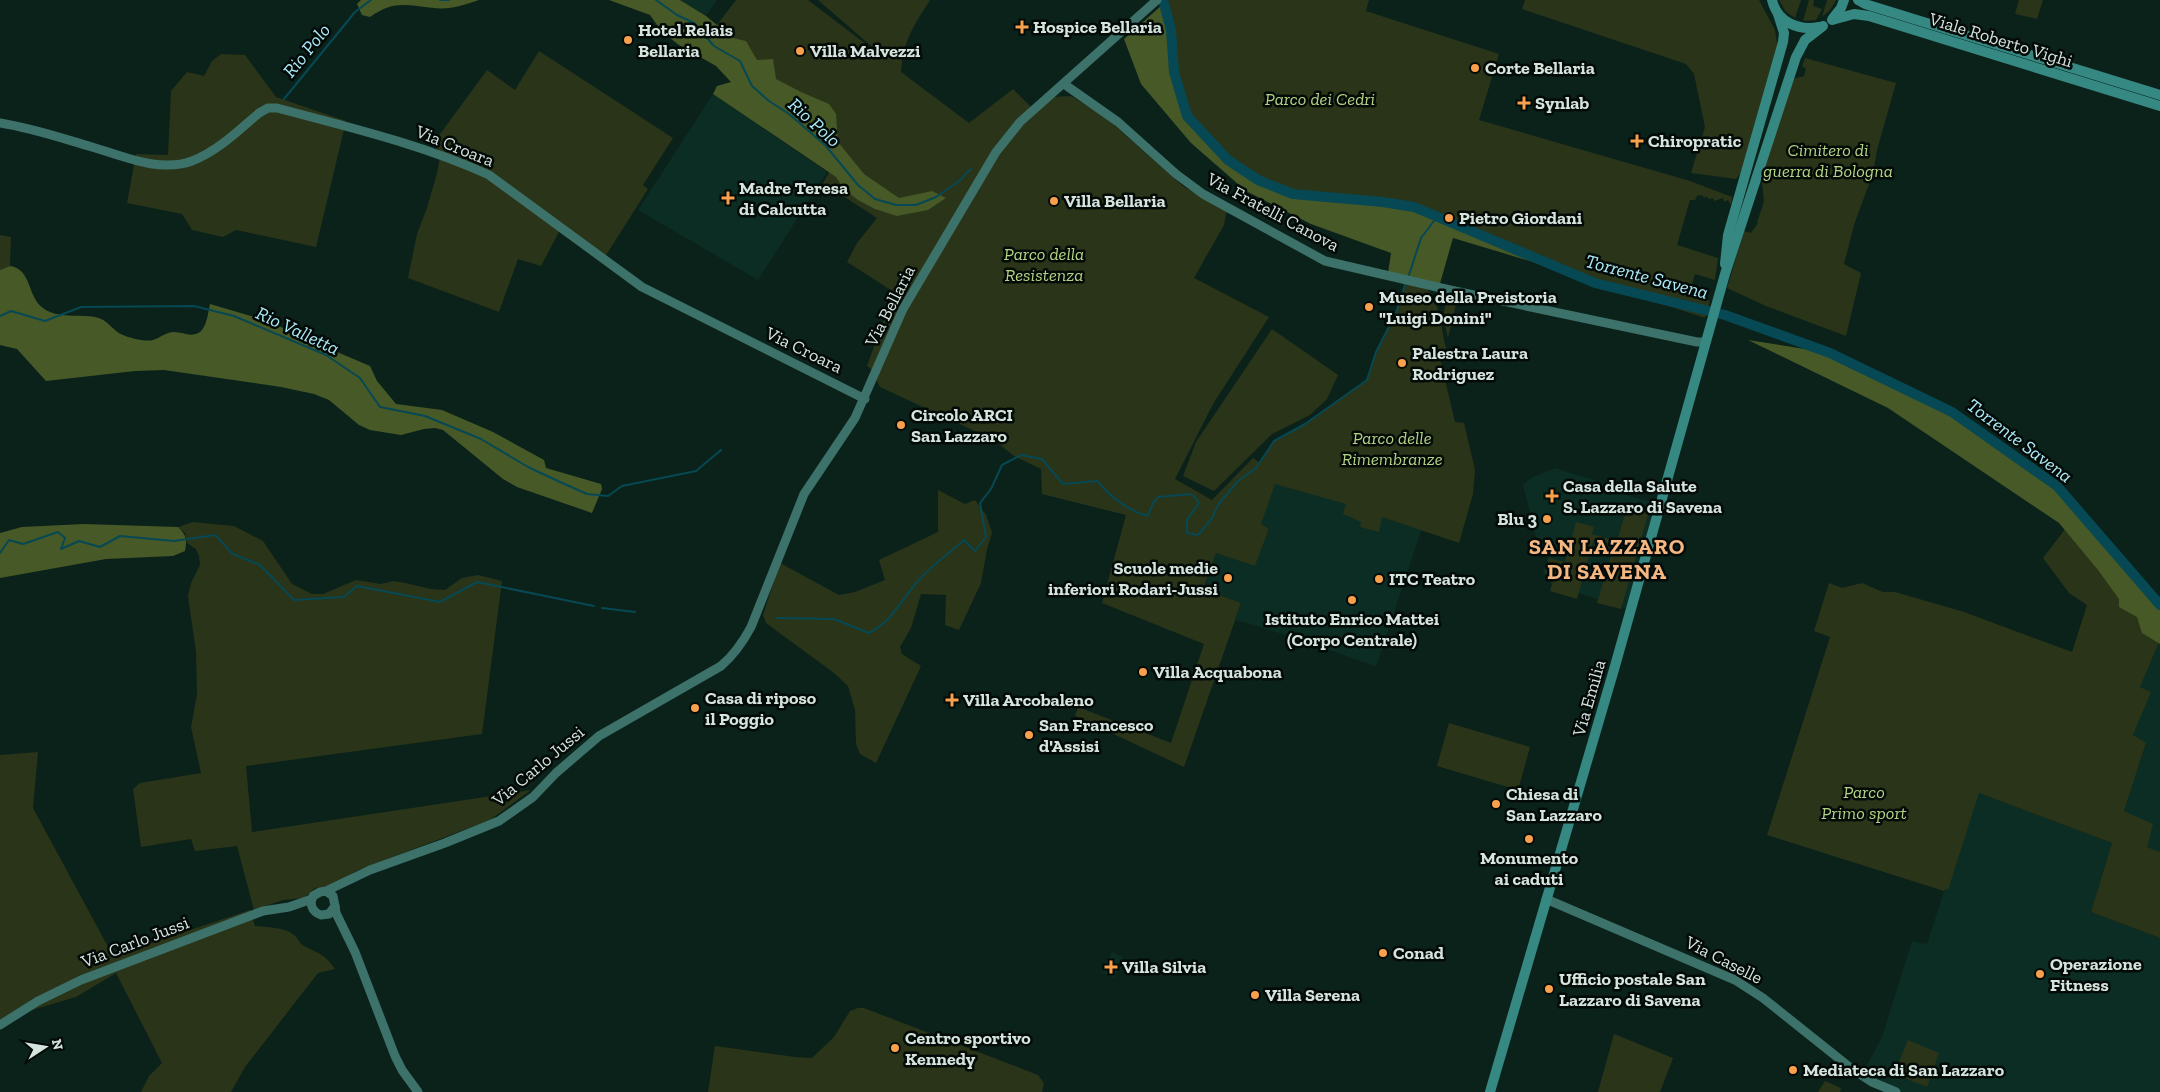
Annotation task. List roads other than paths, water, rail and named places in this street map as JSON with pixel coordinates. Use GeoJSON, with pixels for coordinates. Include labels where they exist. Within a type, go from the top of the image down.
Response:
{"type":"FeatureCollection","features":[{"type":"Feature","properties":{"kind":"main road"},"geometry":{"type":"LineString","coordinates":[[1725,274],[1796,57],[1805,40],[1827,23],[1841,8],[1844,0]]}},
{"type":"Feature","properties":{"kind":"main road","name":"Viale Roberto Vighi"},"geometry":{"type":"LineString","coordinates":[[1858,0],[1865,4],[2160,95]]}},
{"type":"Feature","properties":{"kind":"main road"},"geometry":{"type":"LineString","coordinates":[[1725,274],[1725,248],[1728,236],[1784,42],[1784,32],[1771,1]]}},
{"type":"Feature","properties":{"kind":"main road","name":"Viale Roberto Vighi"},"geometry":{"type":"LineString","coordinates":[[1778,14],[1797,27],[1810,29],[1854,14],[1869,16],[2160,106]]}},
{"type":"Feature","properties":{"kind":"main road","name":"Via Emilia"},"geometry":{"type":"LineString","coordinates":[[1490,1092],[1612,675],[1725,274]]}},
{"type":"Feature","properties":{"kind":"street","name":"Via Bellaria"},"geometry":{"type":"LineString","coordinates":[[688,686],[721,666],[742,644],[756,615],[804,494],[849,428],[865,399],[891,334],[904,309],[987,166],[1020,122],[1157,0]]}},
{"type":"Feature","properties":{"kind":"street","name":"Via Fratelli Canova"},"geometry":{"type":"LineString","coordinates":[[1064,84],[1118,122],[1176,174],[1203,194],[1326,261],[1458,291],[1697,342],[1705,342]]}},
{"type":"Feature","properties":{"kind":"street","name":"Via Croara"},"geometry":{"type":"LineString","coordinates":[[0,123],[24,127],[147,163],[173,165],[191,161],[208,154],[230,138],[259,112],[268,108],[277,108],[412,145],[463,163],[489,175],[642,286],[865,399]]}},
{"type":"Feature","properties":{"kind":"street","name":"Via Carlo Jussi"},"geometry":{"type":"LineString","coordinates":[[326,892],[370,870],[445,843],[498,820],[532,797],[556,773],[599,736],[688,686]]}},
{"type":"Feature","properties":{"kind":"street"},"geometry":{"type":"LineString","coordinates":[[317,913],[329,914],[348,881]]}},
{"type":"Feature","properties":{"kind":"street"},"geometry":{"type":"LineString","coordinates":[[350,940],[335,923],[317,913],[311,905],[312,899],[320,892],[326,892],[332,896],[338,918],[350,940],[395,1056],[402,1070],[418,1092]]}},
{"type":"Feature","properties":{"kind":"street","name":"Via Carlo Jussi"},"geometry":{"type":"LineString","coordinates":[[0,1026],[38,1001],[81,980],[263,911],[312,899]]}},
{"type":"Feature","properties":{"kind":"street","name":"Via Caselle"},"geometry":{"type":"LineString","coordinates":[[1546,899],[1735,980],[1763,998],[1866,1079],[1896,1092]]}},
{"type":"Feature","properties":{"kind":"street","name":"Via Carlo Jussi"},"geometry":{"type":"LineString","coordinates":[[289,906],[317,913]]}},
{"type":"Feature","properties":{"kind":"waterway","name":"Rio Polo"},"geometry":{"type":"LineString","coordinates":[[284,99],[355,12],[371,0]]}},
{"type":"Feature","properties":{"kind":"waterway","name":"Rio Polo"},"geometry":{"type":"LineString","coordinates":[[440,0],[449,0]]}},
{"type":"Feature","properties":{"kind":"waterway","name":"Rio Polo"},"geometry":{"type":"LineString","coordinates":[[656,0],[677,15],[694,23],[714,46],[740,61],[752,86],[825,145],[858,185],[875,199],[896,205],[916,205],[936,197],[958,182],[971,169]]}},
{"type":"Feature","properties":{"kind":"waterway","name":"Torrente Savena"},"geometry":{"type":"LineString","coordinates":[[1163,0],[1171,30],[1174,72],[1187,116],[1228,160],[1258,180],[1293,194],[1383,202],[1414,207],[1595,283],[1725,315],[1830,353],[1952,412],[2057,486],[2160,605]]}},
{"type":"Feature","properties":{"kind":"waterway"},"geometry":{"type":"LineString","coordinates":[[1409,275],[1421,238],[1437,217]]}},
{"type":"Feature","properties":{"kind":"waterway"},"geometry":{"type":"LineString","coordinates":[[777,618],[834,619],[869,633],[877,628],[890,617],[922,576],[964,540],[975,551],[986,537],[980,503],[991,489],[1002,465],[1021,455],[1042,459],[1063,484],[1097,481],[1133,511],[1148,516],[1153,503],[1158,497],[1190,494],[1199,503],[1187,520],[1187,533],[1198,535],[1212,518],[1218,505],[1237,482],[1256,468],[1274,441],[1305,424],[1367,380],[1376,352],[1396,313],[1406,282]]}},
{"type":"Feature","properties":{"kind":"waterway","name":"Rio Valletta"},"geometry":{"type":"LineString","coordinates":[[0,316],[11,311],[45,321],[81,307],[194,306],[234,316],[326,355],[360,378],[380,407],[425,416],[481,439],[528,467],[587,494],[608,496],[622,486],[696,471],[721,450]]}},
{"type":"Feature","properties":{"kind":"waterway"},"geometry":{"type":"LineString","coordinates":[[0,553],[9,540],[23,544],[58,532],[65,538],[61,549],[79,541],[100,547],[120,536],[174,541],[215,535],[233,554],[260,565],[294,600],[344,597],[357,586],[440,602],[477,582],[594,606]]}},
{"type":"Feature","properties":{"kind":"waterway"},"geometry":{"type":"LineString","coordinates":[[602,608],[635,612]]}},
{"type":"Feature","properties":{"kind":"place","name":"Hospice Bellaria"},"geometry":{"type":"Point","coordinates":[1022,27]}},
{"type":"Feature","properties":{"kind":"place","name":"Hotel Relais Bellaria"},"geometry":{"type":"Point","coordinates":[628,40]}},
{"type":"Feature","properties":{"kind":"place","name":"Villa Malvezzi"},"geometry":{"type":"Point","coordinates":[800,51]}},
{"type":"Feature","properties":{"kind":"place","name":"Corte Bellaria"},"geometry":{"type":"Point","coordinates":[1475,68]}},
{"type":"Feature","properties":{"kind":"place","name":"Synlab"},"geometry":{"type":"Point","coordinates":[1524,103]}},
{"type":"Feature","properties":{"kind":"place","name":"Chiropratic"},"geometry":{"type":"Point","coordinates":[1637,141]}},
{"type":"Feature","properties":{"kind":"place","name":"Madre Teresa di Calcutta"},"geometry":{"type":"Point","coordinates":[728,198]}},
{"type":"Feature","properties":{"kind":"place","name":"Villa Bellaria"},"geometry":{"type":"Point","coordinates":[1054,201]}},
{"type":"Feature","properties":{"kind":"place","name":"Pietro Giordani"},"geometry":{"type":"Point","coordinates":[1449,218]}},
{"type":"Feature","properties":{"kind":"place","name":"Museo della Preistoria \"Luigi Donini\""},"geometry":{"type":"Point","coordinates":[1369,307]}},
{"type":"Feature","properties":{"kind":"place","name":"Palestra Laura Rodriguez"},"geometry":{"type":"Point","coordinates":[1402,363]}},
{"type":"Feature","properties":{"kind":"place","name":"Circolo ARCI San Lazzaro"},"geometry":{"type":"Point","coordinates":[901,425]}},
{"type":"Feature","properties":{"kind":"place","name":"Casa della Salute S. Lazzaro di Savena"},"geometry":{"type":"Point","coordinates":[1552,496]}},
{"type":"Feature","properties":{"kind":"place","name":"Blu 3"},"geometry":{"type":"Point","coordinates":[1547,519]}},
{"type":"Feature","properties":{"kind":"place","name":"Scuole medie inferiori Rodari-Jussi"},"geometry":{"type":"Point","coordinates":[1228,578]}},
{"type":"Feature","properties":{"kind":"place","name":"ITC Teatro"},"geometry":{"type":"Point","coordinates":[1379,579]}},
{"type":"Feature","properties":{"kind":"place","name":"Istituto Enrico Mattei (Corpo Centrale)"},"geometry":{"type":"Point","coordinates":[1352,600]}},
{"type":"Feature","properties":{"kind":"place","name":"Villa Acquabona"},"geometry":{"type":"Point","coordinates":[1143,672]}},
{"type":"Feature","properties":{"kind":"place","name":"Villa Arcobaleno"},"geometry":{"type":"Point","coordinates":[952,700]}},
{"type":"Feature","properties":{"kind":"place","name":"Casa di riposo il Poggio"},"geometry":{"type":"Point","coordinates":[695,708]}},
{"type":"Feature","properties":{"kind":"place","name":"San Francesco d'Assisi"},"geometry":{"type":"Point","coordinates":[1029,735]}},
{"type":"Feature","properties":{"kind":"place","name":"Chiesa di San Lazzaro"},"geometry":{"type":"Point","coordinates":[1496,804]}},
{"type":"Feature","properties":{"kind":"place","name":"Monumento ai caduti"},"geometry":{"type":"Point","coordinates":[1529,839]}},
{"type":"Feature","properties":{"kind":"place","name":"Conad"},"geometry":{"type":"Point","coordinates":[1383,953]}},
{"type":"Feature","properties":{"kind":"place","name":"Villa Silvia"},"geometry":{"type":"Point","coordinates":[1111,967]}},
{"type":"Feature","properties":{"kind":"place","name":"Operazione Fitness"},"geometry":{"type":"Point","coordinates":[2040,974]}},
{"type":"Feature","properties":{"kind":"place","name":"Ufficio postale San Lazzaro di Savena"},"geometry":{"type":"Point","coordinates":[1549,989]}},
{"type":"Feature","properties":{"kind":"place","name":"Villa Serena"},"geometry":{"type":"Point","coordinates":[1255,995]}},
{"type":"Feature","properties":{"kind":"place","name":"Centro sportivo Kennedy"},"geometry":{"type":"Point","coordinates":[895,1048]}},
{"type":"Feature","properties":{"kind":"place","name":"Mediateca di San Lazzaro"},"geometry":{"type":"Point","coordinates":[1793,1070]}},
{"type":"Feature","properties":{"kind":"district","name":"SAN LAZZARO DI SAVENA"},"geometry":{"type":"Point","coordinates":[1607,558]}},
{"type":"Feature","properties":{"kind":"park label","name":"Parco dei Cedri"},"geometry":{"type":"Point","coordinates":[1320,99]}},
{"type":"Feature","properties":{"kind":"park label","name":"Cimitero di guerra di Bologna"},"geometry":{"type":"Point","coordinates":[1828,160]}},
{"type":"Feature","properties":{"kind":"park label","name":"Parco della Resistenza"},"geometry":{"type":"Point","coordinates":[1044,264]}},
{"type":"Feature","properties":{"kind":"park label","name":"Parco delle Rimembranze"},"geometry":{"type":"Point","coordinates":[1392,448]}},
{"type":"Feature","properties":{"kind":"park label","name":"Parco Primo sport"},"geometry":{"type":"Point","coordinates":[1864,802]}}]}
